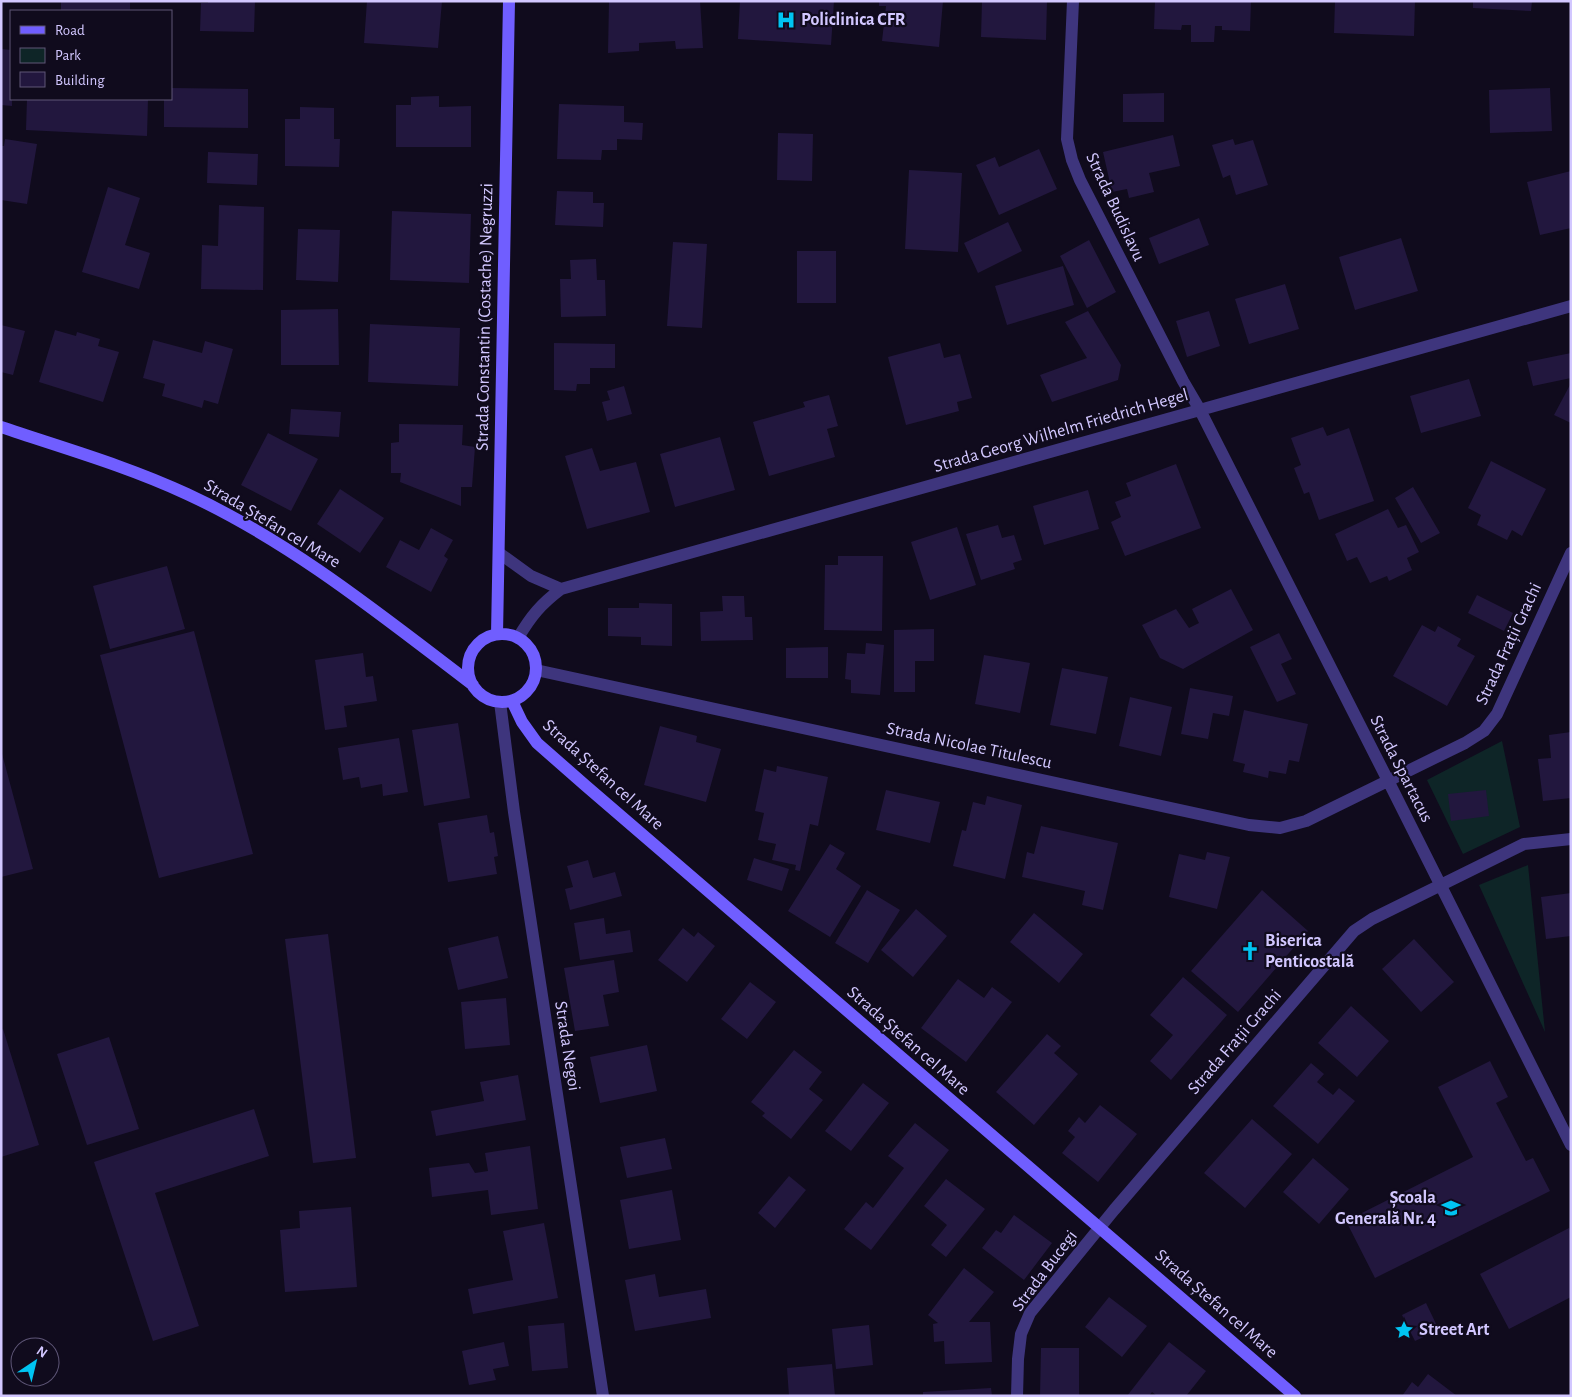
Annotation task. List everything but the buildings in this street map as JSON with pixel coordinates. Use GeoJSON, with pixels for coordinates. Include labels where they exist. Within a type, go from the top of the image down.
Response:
{"type":"FeatureCollection","features":[{"type":"Feature","properties":{"kind":"main road","name":"Strada Constantin (Costache) Negruzzi"},"geometry":{"type":"LineString","coordinates":[[497,634],[509,1]]}},
{"type":"Feature","properties":{"kind":"main road","name":"Strada Ștefan cel Mare"},"geometry":{"type":"LineString","coordinates":[[1,427],[130,470],[236,518],[331,578],[473,685]]}},
{"type":"Feature","properties":{"kind":"main road"},"geometry":{"type":"LineString","coordinates":[[497,634],[508,634],[518,638],[532,651],[536,660],[534,680],[529,689],[521,696],[506,701],[484,696],[473,685],[469,674],[468,664],[478,644],[497,634]]}},
{"type":"Feature","properties":{"kind":"main road","name":"Strada Ștefan cel Mare"},"geometry":{"type":"LineString","coordinates":[[506,701],[537,743],[1295,1396]]}},
{"type":"Feature","properties":{"kind":"street","name":"Strada Budislavu"},"geometry":{"type":"LineString","coordinates":[[1073,1],[1067,139],[1072,160],[1080,180],[1169,355],[1200,410]]}},
{"type":"Feature","properties":{"kind":"street","name":"Strada Georg Wilhelm Friedrich Hegel"},"geometry":{"type":"LineString","coordinates":[[518,638],[532,615],[544,602],[561,589],[1571,306]]}},
{"type":"Feature","properties":{"kind":"street","name":"Strada Spartacus"},"geometry":{"type":"LineString","coordinates":[[1200,410],[1441,884],[1571,1145]]}},
{"type":"Feature","properties":{"kind":"street"},"geometry":{"type":"LineString","coordinates":[[499,553],[531,576],[561,589]]}},
{"type":"Feature","properties":{"kind":"street","name":"Strada Frații Grachi"},"geometry":{"type":"LineString","coordinates":[[1387,781],[1465,743],[1484,731],[1497,714],[1571,553]]}},
{"type":"Feature","properties":{"kind":"street","name":"Strada Nicolae Titulescu"},"geometry":{"type":"LineString","coordinates":[[536,670],[1249,825],[1280,828],[1306,821],[1387,781]]}},
{"type":"Feature","properties":{"kind":"street","name":"Strada Negoi"},"geometry":{"type":"LineString","coordinates":[[506,701],[514,812],[603,1396]]}},
{"type":"Feature","properties":{"kind":"street"},"geometry":{"type":"LineString","coordinates":[[1441,884],[1524,844],[1571,839]]}},
{"type":"Feature","properties":{"kind":"street","name":"Strada Frații Grachi"},"geometry":{"type":"LineString","coordinates":[[1100,1228],[1354,931],[1372,919],[1441,884]]}},
{"type":"Feature","properties":{"kind":"street","name":"Strada Bucegi"},"geometry":{"type":"LineString","coordinates":[[1017,1396],[1021,1334],[1030,1313],[1100,1228]]}},
{"type":"Feature","properties":{"kind":"green space"},"geometry":{"type":"Polygon","coordinates":[[[1502,741],[1520,827],[1463,854],[1427,780],[1502,741]]]}},
{"type":"Feature","properties":{"kind":"green space"},"geometry":{"type":"Polygon","coordinates":[[[1528,865],[1545,1032],[1479,885],[1528,865]]]}},
{"type":"Feature","properties":{"kind":"place","name":"Policlinica CFR"},"geometry":{"type":"Point","coordinates":[786,20]}},
{"type":"Feature","properties":{"kind":"place","name":"Biserica Penticostală"},"geometry":{"type":"Point","coordinates":[1250,951]}},
{"type":"Feature","properties":{"kind":"place","name":"Școala Generală Nr. 4"},"geometry":{"type":"Point","coordinates":[1451,1208]}},
{"type":"Feature","properties":{"kind":"place","name":"Street Art"},"geometry":{"type":"Point","coordinates":[1404,1330]}}]}
